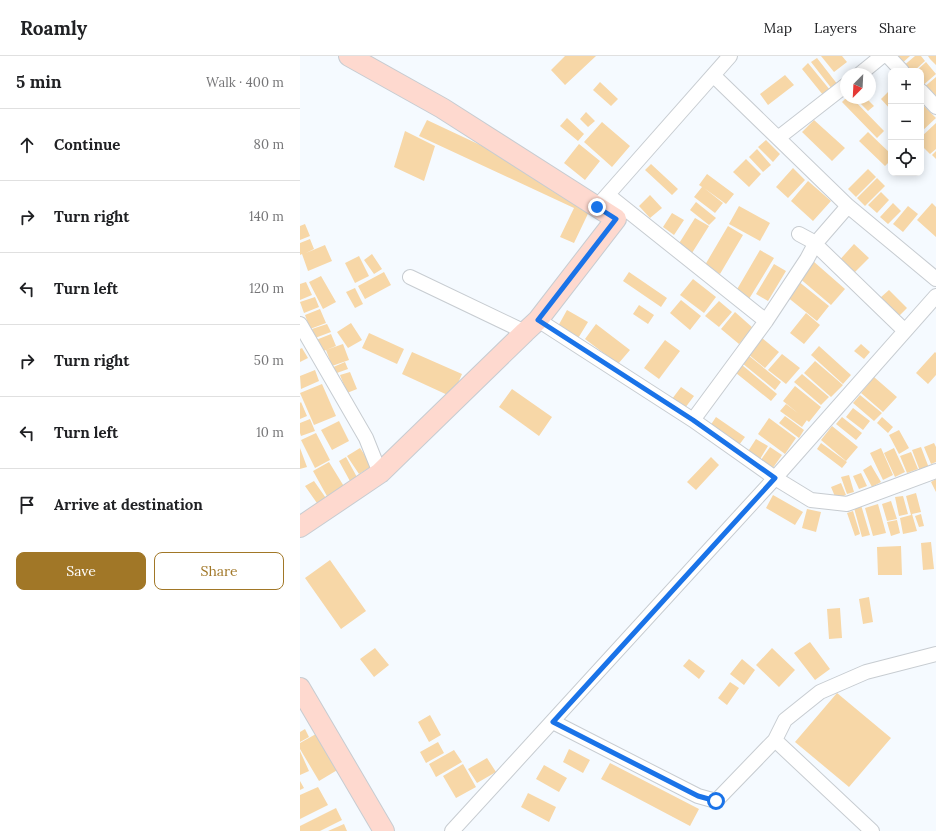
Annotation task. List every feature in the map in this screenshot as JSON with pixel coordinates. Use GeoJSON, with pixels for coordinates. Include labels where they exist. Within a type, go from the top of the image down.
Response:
{"type":"FeatureCollection","features":[{"type":"Feature","properties":{"kind":"street"},"geometry":{"type":"LineString","coordinates":[[349,56],[602,201],[766,321]]}},
{"type":"Feature","properties":{"kind":"street"},"geometry":{"type":"LineString","coordinates":[[602,201],[730,56]]}},
{"type":"Feature","properties":{"kind":"street"},"geometry":{"type":"LineString","coordinates":[[867,68],[882,56]]}},
{"type":"Feature","properties":{"kind":"street"},"geometry":{"type":"LineString","coordinates":[[888,56],[899,68]]}},
{"type":"Feature","properties":{"kind":"street"},"geometry":{"type":"LineString","coordinates":[[713,75],[848,206],[936,279]]}},
{"type":"Feature","properties":{"kind":"street"},"geometry":{"type":"LineString","coordinates":[[778,138],[840,90]]}},
{"type":"Feature","properties":{"kind":"street"},"geometry":{"type":"LineString","coordinates":[[924,94],[936,107]]}},
{"type":"Feature","properties":{"kind":"street"},"geometry":{"type":"LineString","coordinates":[[300,527],[380,473],[532,326],[616,219],[602,201]]}},
{"type":"Feature","properties":{"kind":"street"},"geometry":{"type":"LineString","coordinates":[[693,420],[766,321],[807,259],[815,244],[848,206]]}},
{"type":"Feature","properties":{"kind":"street"},"geometry":{"type":"LineString","coordinates":[[800,234],[815,244],[905,331]]}},
{"type":"Feature","properties":{"kind":"street"},"geometry":{"type":"LineString","coordinates":[[410,277],[532,326],[693,420],[775,478],[810,500],[847,504],[936,471]]}},
{"type":"Feature","properties":{"kind":"street"},"geometry":{"type":"LineString","coordinates":[[452,831],[775,478],[936,296]]}},
{"type":"Feature","properties":{"kind":"street"},"geometry":{"type":"LineString","coordinates":[[300,324],[366,438],[380,473]]}},
{"type":"Feature","properties":{"kind":"street"},"geometry":{"type":"LineString","coordinates":[[553,722],[698,796],[716,801],[775,740],[785,720],[820,692],[866,672],[936,654]]}},
{"type":"Feature","properties":{"kind":"street"},"geometry":{"type":"LineString","coordinates":[[300,690],[384,831]]}},
{"type":"Feature","properties":{"kind":"street"},"geometry":{"type":"LineString","coordinates":[[775,740],[872,831]]}},
{"type":"Feature","properties":{"kind":"building"},"geometry":{"type":"Polygon","coordinates":[[[565,56],[596,56],[565,85],[551,70],[565,56]]]}},
{"type":"Feature","properties":{"kind":"building"},"geometry":{"type":"Polygon","coordinates":[[[821,56],[842,56],[847,62],[834,72],[821,56]]]}},
{"type":"Feature","properties":{"kind":"building"},"geometry":{"type":"Polygon","coordinates":[[[891,56],[910,56],[899,66],[891,56]]]}},
{"type":"Feature","properties":{"kind":"building"},"geometry":{"type":"Polygon","coordinates":[[[915,56],[921,56],[925,61],[917,68],[902,67],[915,56]]]}},
{"type":"Feature","properties":{"kind":"building"},"geometry":{"type":"Polygon","coordinates":[[[928,56],[936,56],[936,65],[930,59],[928,56]]]}},
{"type":"Feature","properties":{"kind":"building"},"geometry":{"type":"Polygon","coordinates":[[[817,58],[838,85],[832,89],[811,62],[817,58]]]}},
{"type":"Feature","properties":{"kind":"building"},"geometry":{"type":"Polygon","coordinates":[[[926,62],[936,74],[924,84],[924,68],[919,68],[926,62]]]}},
{"type":"Feature","properties":{"kind":"building"},"geometry":{"type":"Polygon","coordinates":[[[808,63],[830,90],[823,95],[802,69],[808,63]]]}},
{"type":"Feature","properties":{"kind":"building"},"geometry":{"type":"Polygon","coordinates":[[[785,75],[794,85],[768,105],[760,94],[785,75]]]}},
{"type":"Feature","properties":{"kind":"building"},"geometry":{"type":"Polygon","coordinates":[[[936,77],[936,96],[933,98],[924,87],[936,77]]]}},
{"type":"Feature","properties":{"kind":"building"},"geometry":{"type":"Polygon","coordinates":[[[600,82],[618,99],[611,106],[593,90],[600,82]]]}},
{"type":"Feature","properties":{"kind":"building"},"geometry":{"type":"Polygon","coordinates":[[[888,92],[888,107],[881,99],[888,92]]]}},
{"type":"Feature","properties":{"kind":"building"},"geometry":{"type":"Polygon","coordinates":[[[844,104],[858,104],[884,131],[877,138],[844,104]]]}},
{"type":"Feature","properties":{"kind":"building"},"geometry":{"type":"Polygon","coordinates":[[[861,104],[872,104],[874,106],[868,111],[861,104]]]}},
{"type":"Feature","properties":{"kind":"building"},"geometry":{"type":"Polygon","coordinates":[[[924,106],[936,118],[924,129],[924,106]]]}},
{"type":"Feature","properties":{"kind":"building"},"geometry":{"type":"Polygon","coordinates":[[[586,112],[595,121],[588,127],[580,119],[586,112]]]}},
{"type":"Feature","properties":{"kind":"building"},"geometry":{"type":"Polygon","coordinates":[[[567,118],[584,134],[578,141],[560,126],[567,118]]]}},
{"type":"Feature","properties":{"kind":"building"},"geometry":{"type":"Polygon","coordinates":[[[427,120],[595,199],[574,243],[560,237],[574,208],[419,136],[427,120]]]}},
{"type":"Feature","properties":{"kind":"building"},"geometry":{"type":"Polygon","coordinates":[[[814,120],[845,148],[832,161],[802,132],[814,120]]]}},
{"type":"Feature","properties":{"kind":"building"},"geometry":{"type":"Polygon","coordinates":[[[602,122],[630,146],[612,167],[584,142],[602,122]]]}},
{"type":"Feature","properties":{"kind":"building"},"geometry":{"type":"Polygon","coordinates":[[[936,123],[936,149],[930,154],[924,148],[924,134],[936,123]]]}},
{"type":"Feature","properties":{"kind":"building"},"geometry":{"type":"Polygon","coordinates":[[[405,131],[435,146],[424,181],[394,167],[405,131]]]}},
{"type":"Feature","properties":{"kind":"building"},"geometry":{"type":"Polygon","coordinates":[[[868,132],[888,151],[888,163],[885,166],[859,141],[868,132]]]}},
{"type":"Feature","properties":{"kind":"building"},"geometry":{"type":"Polygon","coordinates":[[[766,140],[780,154],[773,162],[758,147],[766,140]]]}},
{"type":"Feature","properties":{"kind":"building"},"geometry":{"type":"Polygon","coordinates":[[[579,144],[600,161],[585,180],[564,163],[579,144]]]}},
{"type":"Feature","properties":{"kind":"building"},"geometry":{"type":"Polygon","coordinates":[[[757,149],[771,165],[763,172],[749,157],[757,149]]]}},
{"type":"Feature","properties":{"kind":"building"},"geometry":{"type":"Polygon","coordinates":[[[936,151],[936,159],[932,155],[936,151]]]}},
{"type":"Feature","properties":{"kind":"building"},"geometry":{"type":"Polygon","coordinates":[[[746,159],[761,174],[749,187],[733,172],[746,159]]]}},
{"type":"Feature","properties":{"kind":"building"},"geometry":{"type":"Polygon","coordinates":[[[651,164],[678,189],[672,195],[645,170],[651,164]]]}},
{"type":"Feature","properties":{"kind":"building"},"geometry":{"type":"Polygon","coordinates":[[[793,168],[805,180],[788,198],[776,187],[793,168]]]}},
{"type":"Feature","properties":{"kind":"building"},"geometry":{"type":"Polygon","coordinates":[[[868,169],[876,177],[856,197],[848,189],[868,169]]]}},
{"type":"Feature","properties":{"kind":"building"},"geometry":{"type":"Polygon","coordinates":[[[707,174],[734,194],[726,204],[704,188],[723,203],[715,213],[694,197],[702,187],[699,185],[707,174]]]}},
{"type":"Feature","properties":{"kind":"building"},"geometry":{"type":"Polygon","coordinates":[[[877,178],[885,186],[865,206],[857,198],[877,178]]]}},
{"type":"Feature","properties":{"kind":"building"},"geometry":{"type":"Polygon","coordinates":[[[808,181],[831,201],[813,221],[791,201],[808,181]]]}},
{"type":"Feature","properties":{"kind":"building"},"geometry":{"type":"Polygon","coordinates":[[[881,192],[889,200],[877,213],[868,205],[881,192]]]}},
{"type":"Feature","properties":{"kind":"building"},"geometry":{"type":"Polygon","coordinates":[[[650,195],[662,208],[650,218],[639,206],[650,195]]]}},
{"type":"Feature","properties":{"kind":"building"},"geometry":{"type":"Polygon","coordinates":[[[696,202],[716,218],[709,225],[690,210],[696,202]]]}},
{"type":"Feature","properties":{"kind":"building"},"geometry":{"type":"Polygon","coordinates":[[[893,203],[901,211],[888,224],[880,217],[893,203]]]}},
{"type":"Feature","properties":{"kind":"building"},"geometry":{"type":"Polygon","coordinates":[[[932,203],[936,207],[936,237],[917,220],[932,203]]]}},
{"type":"Feature","properties":{"kind":"building"},"geometry":{"type":"Polygon","coordinates":[[[739,206],[770,223],[760,241],[729,224],[739,206]]]}},
{"type":"Feature","properties":{"kind":"building"},"geometry":{"type":"Polygon","coordinates":[[[908,206],[918,214],[903,232],[893,224],[908,206]]]}},
{"type":"Feature","properties":{"kind":"building"},"geometry":{"type":"Polygon","coordinates":[[[672,213],[684,220],[674,235],[663,227],[672,213]]]}},
{"type":"Feature","properties":{"kind":"building"},"geometry":{"type":"Polygon","coordinates":[[[695,218],[709,226],[692,253],[678,245],[695,218]]]}},
{"type":"Feature","properties":{"kind":"building"},"geometry":{"type":"Polygon","coordinates":[[[305,224],[310,236],[300,240],[300,226],[305,224]]]}},
{"type":"Feature","properties":{"kind":"building"},"geometry":{"type":"Polygon","coordinates":[[[728,226],[743,235],[720,274],[705,265],[728,226]]]}},
{"type":"Feature","properties":{"kind":"building"},"geometry":{"type":"Polygon","coordinates":[[[310,239],[314,249],[306,253],[325,245],[332,261],[308,271],[302,254],[300,255],[300,243],[310,239]]]}},
{"type":"Feature","properties":{"kind":"building"},"geometry":{"type":"Polygon","coordinates":[[[854,244],[869,258],[850,277],[836,264],[854,244]]]}},
{"type":"Feature","properties":{"kind":"building"},"geometry":{"type":"Polygon","coordinates":[[[760,250],[774,258],[749,299],[736,291],[760,250]]]}},
{"type":"Feature","properties":{"kind":"building"},"geometry":{"type":"Polygon","coordinates":[[[372,254],[382,269],[374,274],[364,260],[372,254]]]}},
{"type":"Feature","properties":{"kind":"building"},"geometry":{"type":"Polygon","coordinates":[[[359,256],[369,276],[355,283],[345,263],[359,256]]]}},
{"type":"Feature","properties":{"kind":"building"},"geometry":{"type":"Polygon","coordinates":[[[813,261],[845,289],[831,305],[798,277],[813,261]]]}},
{"type":"Feature","properties":{"kind":"building"},"geometry":{"type":"Polygon","coordinates":[[[774,264],[786,271],[768,301],[756,294],[774,264]]]}},
{"type":"Feature","properties":{"kind":"building"},"geometry":{"type":"Polygon","coordinates":[[[384,272],[391,285],[365,299],[358,286],[384,272]]]}},
{"type":"Feature","properties":{"kind":"building"},"geometry":{"type":"Polygon","coordinates":[[[629,272],[667,298],[661,307],[623,281],[629,272]]]}},
{"type":"Feature","properties":{"kind":"building"},"geometry":{"type":"Polygon","coordinates":[[[321,276],[336,302],[323,309],[309,282],[321,276]]]}},
{"type":"Feature","properties":{"kind":"building"},"geometry":{"type":"Polygon","coordinates":[[[693,279],[716,297],[704,313],[680,295],[693,279]]]}},
{"type":"Feature","properties":{"kind":"building"},"geometry":{"type":"Polygon","coordinates":[[[798,281],[829,306],[817,321],[786,296],[798,281]]]}},
{"type":"Feature","properties":{"kind":"building"},"geometry":{"type":"Polygon","coordinates":[[[306,282],[312,295],[300,300],[300,284],[306,282]]]}},
{"type":"Feature","properties":{"kind":"building"},"geometry":{"type":"Polygon","coordinates":[[[355,288],[363,304],[355,308],[346,292],[355,288]]]}},
{"type":"Feature","properties":{"kind":"building"},"geometry":{"type":"Polygon","coordinates":[[[889,290],[907,308],[898,317],[880,298],[889,290]]]}},
{"type":"Feature","properties":{"kind":"building"},"geometry":{"type":"Polygon","coordinates":[[[315,297],[319,307],[304,313],[300,302],[315,297]]]}},
{"type":"Feature","properties":{"kind":"building"},"geometry":{"type":"Polygon","coordinates":[[[681,300],[701,316],[690,330],[670,313],[681,300]]]}},
{"type":"Feature","properties":{"kind":"building"},"geometry":{"type":"Polygon","coordinates":[[[719,301],[732,312],[719,327],[705,316],[719,301]]]}},
{"type":"Feature","properties":{"kind":"building"},"geometry":{"type":"Polygon","coordinates":[[[639,305],[654,315],[648,324],[633,314],[639,305]]]}},
{"type":"Feature","properties":{"kind":"building"},"geometry":{"type":"Polygon","coordinates":[[[320,309],[326,323],[310,329],[305,315],[320,309]]]}},
{"type":"Feature","properties":{"kind":"building"},"geometry":{"type":"Polygon","coordinates":[[[567,310],[588,322],[577,340],[557,328],[567,310]]]}},
{"type":"Feature","properties":{"kind":"building"},"geometry":{"type":"Polygon","coordinates":[[[735,312],[753,328],[739,344],[721,329],[735,312]]]}},
{"type":"Feature","properties":{"kind":"building"},"geometry":{"type":"Polygon","coordinates":[[[806,313],[820,325],[804,344],[790,333],[806,313]]]}},
{"type":"Feature","properties":{"kind":"building"},"geometry":{"type":"Polygon","coordinates":[[[351,323],[362,340],[348,348],[337,332],[351,323]]]}},
{"type":"Feature","properties":{"kind":"building"},"geometry":{"type":"Polygon","coordinates":[[[327,324],[331,332],[315,338],[312,329],[327,324]]]}},
{"type":"Feature","properties":{"kind":"building"},"geometry":{"type":"Polygon","coordinates":[[[596,324],[630,350],[618,364],[585,339],[596,324]]]}},
{"type":"Feature","properties":{"kind":"building"},"geometry":{"type":"Polygon","coordinates":[[[369,333],[404,349],[397,364],[362,348],[369,333]]]}},
{"type":"Feature","properties":{"kind":"building"},"geometry":{"type":"Polygon","coordinates":[[[331,334],[336,346],[321,352],[316,340],[331,334]]]}},
{"type":"Feature","properties":{"kind":"building"},"geometry":{"type":"Polygon","coordinates":[[[762,338],[779,352],[765,368],[748,354],[762,338]]]}},
{"type":"Feature","properties":{"kind":"building"},"geometry":{"type":"Polygon","coordinates":[[[665,340],[680,351],[659,379],[644,368],[665,340]]]}},
{"type":"Feature","properties":{"kind":"building"},"geometry":{"type":"Polygon","coordinates":[[[343,344],[349,360],[332,366],[326,350],[343,344]]]}},
{"type":"Feature","properties":{"kind":"building"},"geometry":{"type":"Polygon","coordinates":[[[861,344],[870,352],[864,359],[854,351],[861,344]]]}},
{"type":"Feature","properties":{"kind":"building"},"geometry":{"type":"Polygon","coordinates":[[[819,346],[851,375],[843,384],[811,355],[819,346]]]}},
{"type":"Feature","properties":{"kind":"building"},"geometry":{"type":"Polygon","coordinates":[[[302,348],[308,358],[300,362],[300,349],[302,348]]]}},
{"type":"Feature","properties":{"kind":"building"},"geometry":{"type":"Polygon","coordinates":[[[412,352],[462,374],[452,397],[402,374],[412,352]]]}},
{"type":"Feature","properties":{"kind":"building"},"geometry":{"type":"Polygon","coordinates":[[[935,352],[936,375],[928,384],[916,373],[935,352]]]}},
{"type":"Feature","properties":{"kind":"building"},"geometry":{"type":"Polygon","coordinates":[[[782,354],[800,368],[786,384],[768,370],[782,354]]]}},
{"type":"Feature","properties":{"kind":"building"},"geometry":{"type":"Polygon","coordinates":[[[748,355],[781,382],[775,390],[742,363],[748,355]]]}},
{"type":"Feature","properties":{"kind":"building"},"geometry":{"type":"Polygon","coordinates":[[[815,361],[843,385],[831,397],[804,373],[815,361]]]}},
{"type":"Feature","properties":{"kind":"building"},"geometry":{"type":"Polygon","coordinates":[[[345,362],[348,369],[334,374],[331,368],[345,362]]]}},
{"type":"Feature","properties":{"kind":"building"},"geometry":{"type":"Polygon","coordinates":[[[742,365],[777,394],[771,401],[736,373],[742,365]]]}},
{"type":"Feature","properties":{"kind":"building"},"geometry":{"type":"Polygon","coordinates":[[[315,370],[319,381],[301,389],[300,376],[315,370]]]}},
{"type":"Feature","properties":{"kind":"building"},"geometry":{"type":"Polygon","coordinates":[[[350,372],[357,389],[347,393],[340,375],[350,372]]]}},
{"type":"Feature","properties":{"kind":"building"},"geometry":{"type":"Polygon","coordinates":[[[802,374],[829,397],[821,405],[794,382],[802,374]]]}},
{"type":"Feature","properties":{"kind":"building"},"geometry":{"type":"Polygon","coordinates":[[[874,377],[897,397],[883,412],[861,393],[874,377]]]}},
{"type":"Feature","properties":{"kind":"building"},"geometry":{"type":"Polygon","coordinates":[[[322,384],[336,416],[314,425],[300,393],[322,384]]]}},
{"type":"Feature","properties":{"kind":"building"},"geometry":{"type":"Polygon","coordinates":[[[795,386],[821,407],[809,422],[783,401],[795,386]]]}},
{"type":"Feature","properties":{"kind":"building"},"geometry":{"type":"Polygon","coordinates":[[[681,387],[694,396],[685,408],[672,399],[681,387]]]}},
{"type":"Feature","properties":{"kind":"building"},"geometry":{"type":"Polygon","coordinates":[[[512,389],[552,417],[539,436],[499,407],[512,389]]]}},
{"type":"Feature","properties":{"kind":"building"},"geometry":{"type":"Polygon","coordinates":[[[860,395],[882,413],[874,421],[853,403],[860,395]]]}},
{"type":"Feature","properties":{"kind":"building"},"geometry":{"type":"Polygon","coordinates":[[[301,402],[307,416],[300,419],[300,403],[301,402]]]}},
{"type":"Feature","properties":{"kind":"building"},"geometry":{"type":"Polygon","coordinates":[[[786,404],[807,420],[802,427],[780,411],[786,404]]]}},
{"type":"Feature","properties":{"kind":"building"},"geometry":{"type":"Polygon","coordinates":[[[853,408],[870,421],[863,430],[846,417],[853,408]]]}},
{"type":"Feature","properties":{"kind":"building"},"geometry":{"type":"Polygon","coordinates":[[[785,416],[804,430],[799,438],[779,423],[785,416]]]}},
{"type":"Feature","properties":{"kind":"building"},"geometry":{"type":"Polygon","coordinates":[[[716,417],[745,437],[736,449],[708,429],[716,417]]]}},
{"type":"Feature","properties":{"kind":"building"},"geometry":{"type":"Polygon","coordinates":[[[842,417],[862,433],[856,440],[836,424],[842,417]]]}},
{"type":"Feature","properties":{"kind":"building"},"geometry":{"type":"Polygon","coordinates":[[[882,417],[893,427],[888,433],[877,423],[882,417]]]}},
{"type":"Feature","properties":{"kind":"building"},"geometry":{"type":"Polygon","coordinates":[[[769,418],[796,438],[785,454],[758,434],[769,418]]]}},
{"type":"Feature","properties":{"kind":"building"},"geometry":{"type":"Polygon","coordinates":[[[310,419],[315,431],[301,436],[300,423],[310,419]]]}},
{"type":"Feature","properties":{"kind":"building"},"geometry":{"type":"Polygon","coordinates":[[[339,421],[349,441],[332,450],[321,430],[339,421]]]}},
{"type":"Feature","properties":{"kind":"building"},"geometry":{"type":"Polygon","coordinates":[[[832,426],[858,447],[846,461],[821,440],[832,426]]]}},
{"type":"Feature","properties":{"kind":"building"},"geometry":{"type":"Polygon","coordinates":[[[899,430],[909,448],[899,454],[889,435],[899,430]]]}},
{"type":"Feature","properties":{"kind":"building"},"geometry":{"type":"Polygon","coordinates":[[[316,433],[330,460],[315,468],[301,440],[316,433]]]}},
{"type":"Feature","properties":{"kind":"building"},"geometry":{"type":"Polygon","coordinates":[[[756,439],[768,446],[757,464],[745,456],[756,439]]]}},
{"type":"Feature","properties":{"kind":"building"},"geometry":{"type":"Polygon","coordinates":[[[821,443],[847,462],[842,468],[817,449],[821,443]]]}},
{"type":"Feature","properties":{"kind":"building"},"geometry":{"type":"Polygon","coordinates":[[[934,443],[936,447],[936,462],[931,464],[924,447],[934,443]]]}},
{"type":"Feature","properties":{"kind":"building"},"geometry":{"type":"Polygon","coordinates":[[[770,447],[782,455],[770,472],[758,464],[770,447]]]}},
{"type":"Feature","properties":{"kind":"building"},"geometry":{"type":"Polygon","coordinates":[[[921,447],[929,468],[920,471],[912,450],[921,447]]]}},
{"type":"Feature","properties":{"kind":"building"},"geometry":{"type":"Polygon","coordinates":[[[300,448],[307,467],[300,469],[300,448]]]}},
{"type":"Feature","properties":{"kind":"building"},"geometry":{"type":"Polygon","coordinates":[[[360,448],[372,466],[359,474],[347,456],[360,448]]]}},
{"type":"Feature","properties":{"kind":"building"},"geometry":{"type":"Polygon","coordinates":[[[881,448],[893,475],[883,480],[870,453],[881,448]]]}},
{"type":"Feature","properties":{"kind":"building"},"geometry":{"type":"Polygon","coordinates":[[[894,448],[905,472],[895,477],[884,453],[894,448]]]}},
{"type":"Feature","properties":{"kind":"building"},"geometry":{"type":"Polygon","coordinates":[[[911,452],[918,469],[907,473],[900,456],[911,452]]]}},
{"type":"Feature","properties":{"kind":"building"},"geometry":{"type":"Polygon","coordinates":[[[346,457],[358,479],[351,483],[339,461],[346,457]]]}},
{"type":"Feature","properties":{"kind":"building"},"geometry":{"type":"Polygon","coordinates":[[[711,457],[719,465],[696,490],[687,482],[711,457]]]}},
{"type":"Feature","properties":{"kind":"building"},"geometry":{"type":"Polygon","coordinates":[[[329,462],[345,488],[328,498],[313,471],[329,462]]]}},
{"type":"Feature","properties":{"kind":"building"},"geometry":{"type":"Polygon","coordinates":[[[871,465],[881,482],[872,487],[863,470],[871,465]]]}},
{"type":"Feature","properties":{"kind":"building"},"geometry":{"type":"Polygon","coordinates":[[[861,473],[867,486],[859,489],[853,476],[861,473]]]}},
{"type":"Feature","properties":{"kind":"building"},"geometry":{"type":"Polygon","coordinates":[[[849,475],[854,492],[847,494],[841,477],[849,475]]]}},
{"type":"Feature","properties":{"kind":"building"},"geometry":{"type":"Polygon","coordinates":[[[936,479],[936,492],[931,482],[936,479]]]}},
{"type":"Feature","properties":{"kind":"building"},"geometry":{"type":"Polygon","coordinates":[[[314,481],[328,501],[319,506],[305,486],[314,481]]]}},
{"type":"Feature","properties":{"kind":"building"},"geometry":{"type":"Polygon","coordinates":[[[841,483],[846,495],[836,499],[831,487],[841,483]]]}},
{"type":"Feature","properties":{"kind":"building"},"geometry":{"type":"Polygon","coordinates":[[[916,493],[921,512],[912,514],[917,531],[903,534],[900,518],[911,515],[906,496],[916,493]]]}},
{"type":"Feature","properties":{"kind":"building"},"geometry":{"type":"Polygon","coordinates":[[[773,495],[803,512],[795,525],[766,508],[773,495]]]}},
{"type":"Feature","properties":{"kind":"building"},"geometry":{"type":"Polygon","coordinates":[[[903,496],[908,514],[899,516],[895,497],[903,496]]]}},
{"type":"Feature","properties":{"kind":"building"},"geometry":{"type":"Polygon","coordinates":[[[891,501],[897,519],[887,521],[882,504],[891,501]]]}},
{"type":"Feature","properties":{"kind":"building"},"geometry":{"type":"Polygon","coordinates":[[[878,504],[886,533],[873,536],[865,508],[878,504]]]}},
{"type":"Feature","properties":{"kind":"building"},"geometry":{"type":"Polygon","coordinates":[[[861,505],[870,535],[862,537],[854,508],[861,505]]]}},
{"type":"Feature","properties":{"kind":"building"},"geometry":{"type":"Polygon","coordinates":[[[807,509],[821,512],[816,532],[802,528],[807,509]]]}},
{"type":"Feature","properties":{"kind":"building"},"geometry":{"type":"Polygon","coordinates":[[[853,511],[860,534],[855,536],[847,513],[853,511]]]}},
{"type":"Feature","properties":{"kind":"building"},"geometry":{"type":"Polygon","coordinates":[[[921,514],[924,526],[919,527],[915,516],[921,514]]]}},
{"type":"Feature","properties":{"kind":"building"},"geometry":{"type":"Polygon","coordinates":[[[897,520],[900,533],[891,536],[887,522],[897,520]]]}},
{"type":"Feature","properties":{"kind":"building"},"geometry":{"type":"Polygon","coordinates":[[[931,542],[934,569],[923,570],[921,543],[931,542]]]}},
{"type":"Feature","properties":{"kind":"building"},"geometry":{"type":"Polygon","coordinates":[[[901,546],[902,575],[878,575],[877,547],[901,546]]]}},
{"type":"Feature","properties":{"kind":"building"},"geometry":{"type":"Polygon","coordinates":[[[330,560],[366,611],[341,629],[305,578],[330,560]]]}},
{"type":"Feature","properties":{"kind":"building"},"geometry":{"type":"Polygon","coordinates":[[[869,597],[873,622],[863,624],[859,599],[869,597]]]}},
{"type":"Feature","properties":{"kind":"building"},"geometry":{"type":"Polygon","coordinates":[[[840,608],[842,638],[829,639],[827,609],[840,608]]]}},
{"type":"Feature","properties":{"kind":"building"},"geometry":{"type":"Polygon","coordinates":[[[810,642],[830,669],[815,680],[794,653],[810,642]]]}},
{"type":"Feature","properties":{"kind":"building"},"geometry":{"type":"Polygon","coordinates":[[[375,648],[389,665],[374,677],[360,659],[375,648]]]}},
{"type":"Feature","properties":{"kind":"building"},"geometry":{"type":"Polygon","coordinates":[[[772,648],[795,670],[779,687],[756,665],[772,648]]]}},
{"type":"Feature","properties":{"kind":"building"},"geometry":{"type":"Polygon","coordinates":[[[689,659],[705,671],[699,679],[683,666],[689,659]]]}},
{"type":"Feature","properties":{"kind":"building"},"geometry":{"type":"Polygon","coordinates":[[[742,659],[755,670],[744,685],[730,674],[742,659]]]}},
{"type":"Feature","properties":{"kind":"building"},"geometry":{"type":"Polygon","coordinates":[[[730,682],[739,688],[727,705],[718,698],[730,682]]]}},
{"type":"Feature","properties":{"kind":"building"},"geometry":{"type":"Polygon","coordinates":[[[837,693],[891,738],[849,787],[795,742],[837,693]]]}},
{"type":"Feature","properties":{"kind":"building"},"geometry":{"type":"Polygon","coordinates":[[[430,715],[441,735],[429,742],[418,722],[430,715]]]}},
{"type":"Feature","properties":{"kind":"building"},"geometry":{"type":"Polygon","coordinates":[[[305,729],[309,737],[300,742],[300,732],[305,729]]]}},
{"type":"Feature","properties":{"kind":"building"},"geometry":{"type":"Polygon","coordinates":[[[323,730],[344,766],[319,781],[300,749],[300,743],[323,730]]]}},
{"type":"Feature","properties":{"kind":"building"},"geometry":{"type":"Polygon","coordinates":[[[438,742],[444,753],[426,763],[420,752],[438,742]]]}},
{"type":"Feature","properties":{"kind":"building"},"geometry":{"type":"Polygon","coordinates":[[[569,749],[590,760],[583,773],[563,762],[569,749]]]}},
{"type":"Feature","properties":{"kind":"building"},"geometry":{"type":"Polygon","coordinates":[[[454,750],[462,762],[436,777],[429,764],[454,750]]]}},
{"type":"Feature","properties":{"kind":"building"},"geometry":{"type":"Polygon","coordinates":[[[300,751],[309,771],[300,775],[300,751]]]}},
{"type":"Feature","properties":{"kind":"building"},"geometry":{"type":"Polygon","coordinates":[[[487,758],[496,772],[477,783],[468,769],[487,758]]]}},
{"type":"Feature","properties":{"kind":"building"},"geometry":{"type":"Polygon","coordinates":[[[610,763],[699,809],[690,826],[601,779],[610,763]]]}},
{"type":"Feature","properties":{"kind":"building"},"geometry":{"type":"Polygon","coordinates":[[[463,764],[476,787],[456,798],[443,776],[463,764]]]}},
{"type":"Feature","properties":{"kind":"building"},"geometry":{"type":"Polygon","coordinates":[[[544,765],[567,778],[559,792],[536,779],[544,765]]]}},
{"type":"Feature","properties":{"kind":"building"},"geometry":{"type":"Polygon","coordinates":[[[300,781],[304,788],[300,790],[300,781]]]}},
{"type":"Feature","properties":{"kind":"building"},"geometry":{"type":"Polygon","coordinates":[[[318,787],[328,805],[300,819],[300,795],[318,787]]]}},
{"type":"Feature","properties":{"kind":"building"},"geometry":{"type":"Polygon","coordinates":[[[528,793],[556,807],[549,822],[521,807],[528,793]]]}},
{"type":"Feature","properties":{"kind":"building"},"geometry":{"type":"Polygon","coordinates":[[[336,808],[342,820],[320,831],[300,831],[300,826],[336,808]]]}},
{"type":"Feature","properties":{"kind":"building"},"geometry":{"type":"Polygon","coordinates":[[[344,824],[347,831],[328,831],[344,824]]]}},
{"type":"Feature","properties":{"kind":"route"},"geometry":{"type":"LineString","coordinates":[[597,207],[616,219],[538,320],[693,420],[775,478],[553,722],[698,796],[716,801]]}}]}
